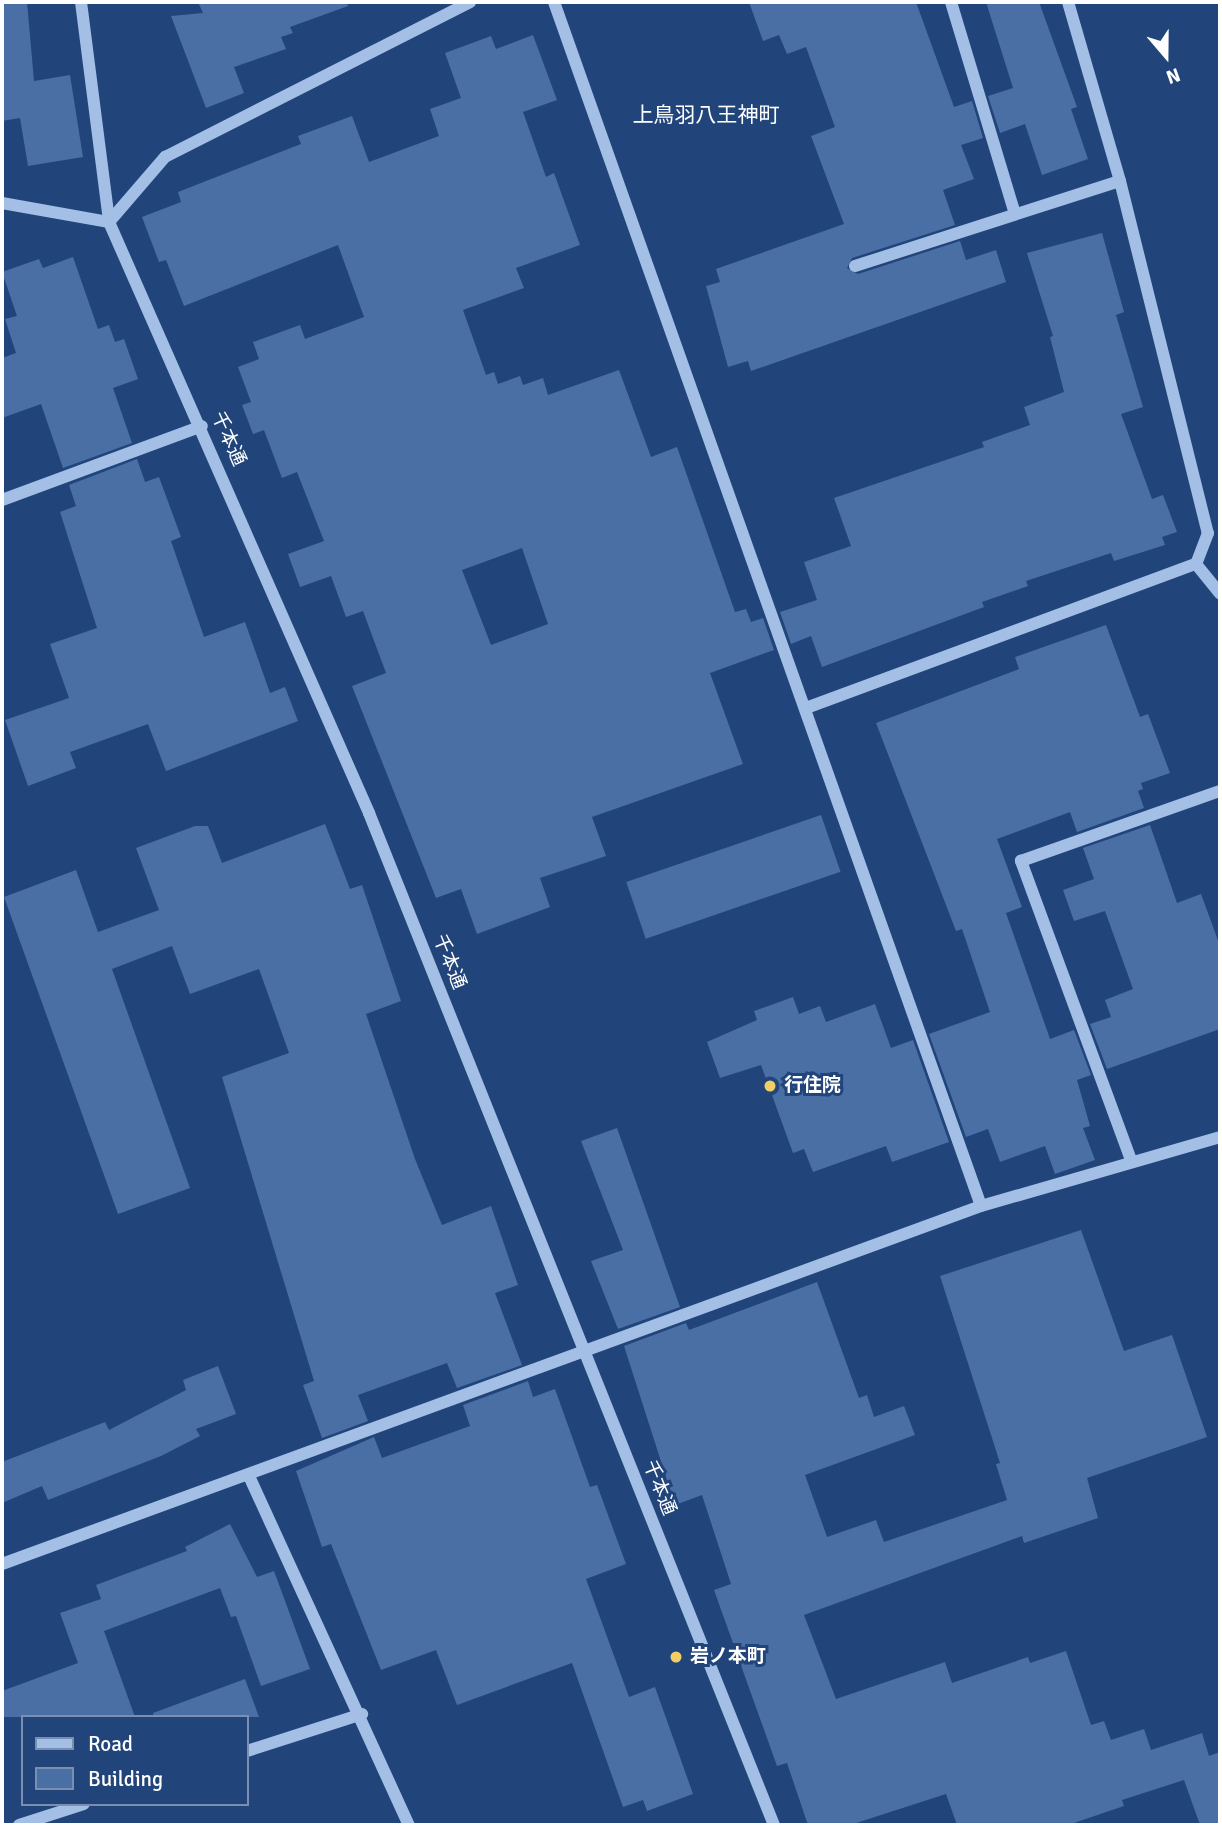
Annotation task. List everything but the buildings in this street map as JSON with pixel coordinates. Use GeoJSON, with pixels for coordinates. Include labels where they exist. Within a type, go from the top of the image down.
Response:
{"type":"FeatureCollection","features":[{"type":"Feature","properties":{"kind":"street","name":"千本通"},"geometry":{"type":"LineString","coordinates":[[81,2],[109,222],[202,426],[369,813],[774,1825]]}},
{"type":"Feature","properties":{"kind":"street"},"geometry":{"type":"LineString","coordinates":[[2,203],[109,222],[165,157],[470,2]]}},
{"type":"Feature","properties":{"kind":"street"},"geometry":{"type":"LineString","coordinates":[[554,2],[981,1206]]}},
{"type":"Feature","properties":{"kind":"street"},"geometry":{"type":"LineString","coordinates":[[951,2],[1015,214]]}},
{"type":"Feature","properties":{"kind":"street"},"geometry":{"type":"LineString","coordinates":[[806,708],[1196,564],[1208,533],[1120,181],[1069,2]]}},
{"type":"Feature","properties":{"kind":"street"},"geometry":{"type":"LineString","coordinates":[[855,266],[1120,181]]}},
{"type":"Feature","properties":{"kind":"street"},"geometry":{"type":"LineString","coordinates":[[2,500],[202,426]]}},
{"type":"Feature","properties":{"kind":"street"},"geometry":{"type":"LineString","coordinates":[[1196,564],[1220,594]]}},
{"type":"Feature","properties":{"kind":"street"},"geometry":{"type":"LineString","coordinates":[[1131,1160],[1021,861],[1220,791]]}},
{"type":"Feature","properties":{"kind":"street"},"geometry":{"type":"LineString","coordinates":[[2,1564],[250,1476],[582,1348],[981,1206],[1131,1160],[1220,1137]]}},
{"type":"Feature","properties":{"kind":"street"},"geometry":{"type":"LineString","coordinates":[[250,1476],[362,1714],[409,1825]]}},
{"type":"Feature","properties":{"kind":"street"},"geometry":{"type":"LineString","coordinates":[[248,1751],[362,1714]]}},
{"type":"Feature","properties":{"kind":"street"},"geometry":{"type":"LineString","coordinates":[[19,1825],[78,1806]]}},
{"type":"Feature","properties":{"kind":"place","name":"行住院"},"geometry":{"type":"Point","coordinates":[770,1086]}},
{"type":"Feature","properties":{"kind":"place","name":"岩ノ本町"},"geometry":{"type":"Point","coordinates":[676,1657]}},
{"type":"Feature","properties":{"kind":"district","name":"上鳥羽八王神町"},"geometry":{"type":"Point","coordinates":[706,115]}}]}
